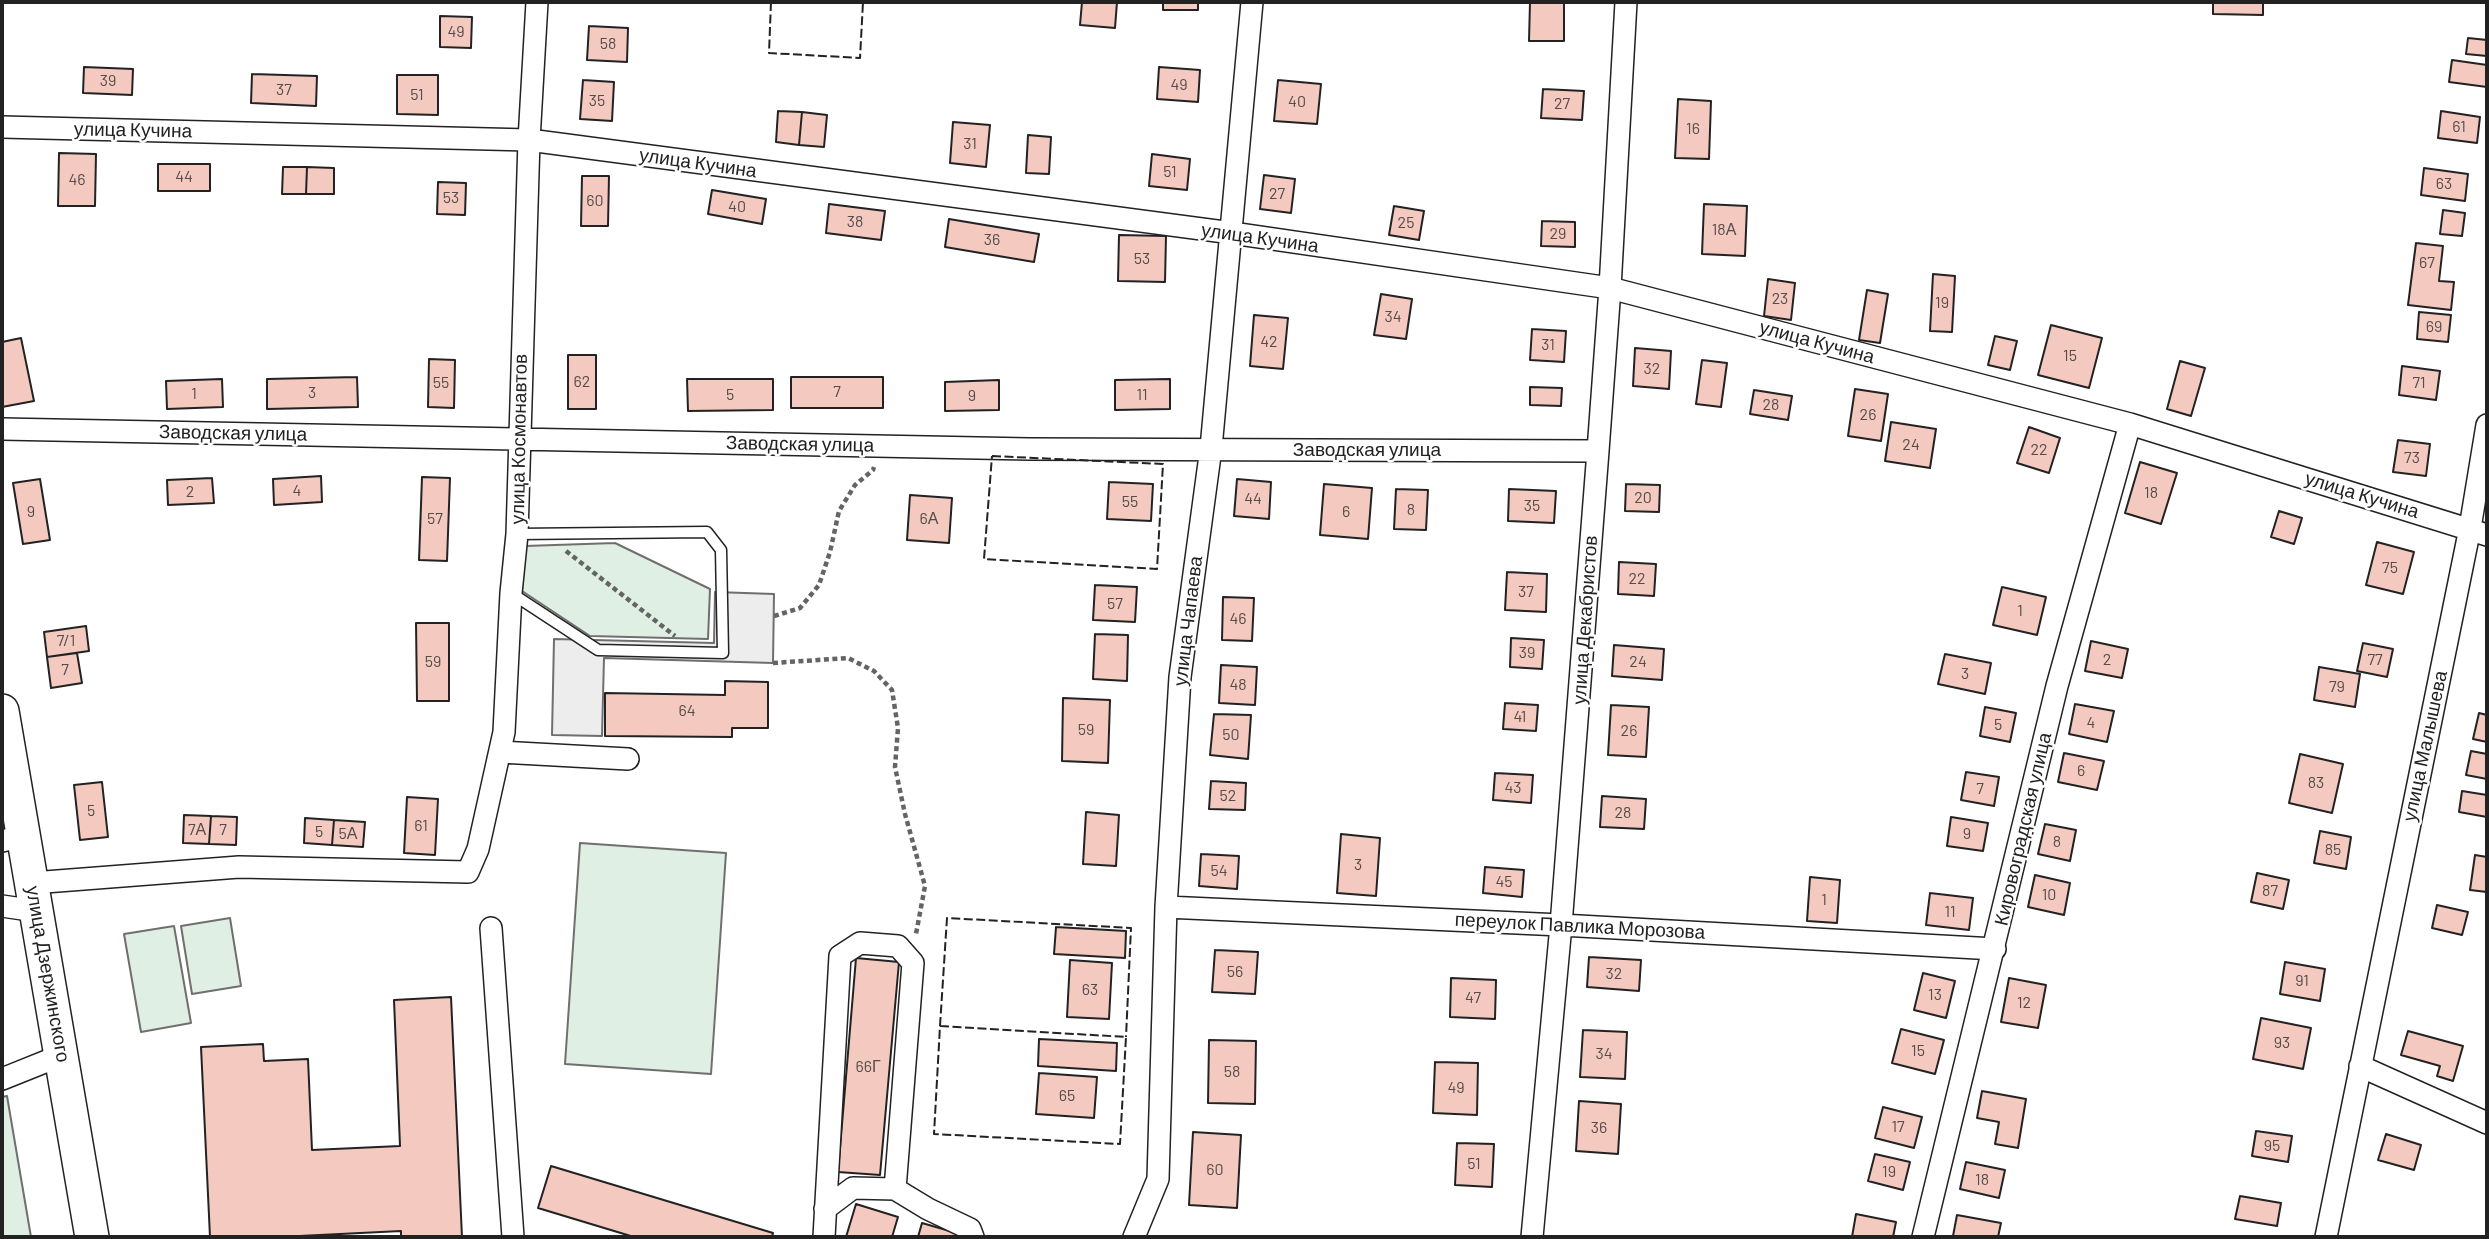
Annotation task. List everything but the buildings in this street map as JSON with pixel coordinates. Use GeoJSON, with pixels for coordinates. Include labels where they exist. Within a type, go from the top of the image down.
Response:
{"type":"FeatureCollection","features":[{"type":"Feature","properties":{"kind":"main road","name":"улица Дзержинского"},"geometry":{"type":"LineString","coordinates":[[2,711],[12,838],[34,897],[93,1237]]}},
{"type":"Feature","properties":{"kind":"street","name":"улица Космонавтов"},"geometry":{"type":"LineString","coordinates":[[34,897],[239,867],[468,872],[478,849],[504,732],[511,593],[517,534],[529,140],[537,2]]}},
{"type":"Feature","properties":{"kind":"street","name":"улица Чапаева"},"geometry":{"type":"LineString","coordinates":[[1134,1237],[1158,1179],[1166,907],[1180,677],[1211,448],[1252,2]]}},
{"type":"Feature","properties":{"kind":"street","name":"улица Декабристов"},"geometry":{"type":"LineString","coordinates":[[1532,1237],[1561,925],[1598,451],[1626,2]]}},
{"type":"Feature","properties":{"kind":"street","name":"улица Кучина"},"geometry":{"type":"LineString","coordinates":[[2,127],[529,140],[1232,233],[1610,288],[2130,424],[2479,532]]}},
{"type":"Feature","properties":{"kind":"street","name":"Кировоградская улица"},"geometry":{"type":"LineString","coordinates":[[1923,1237],[2057,686],[2130,424]]}},
{"type":"Feature","properties":{"kind":"street","name":"улица Малышева"},"geometry":{"type":"LineString","coordinates":[[2326,1237],[2360,1066],[2479,532],[2487,425]]}},
{"type":"Feature","properties":{"kind":"street","name":"Заводская улица"},"geometry":{"type":"LineString","coordinates":[[2,429],[1029,449],[1598,451]]}},
{"type":"Feature","properties":{"kind":"street"},"geometry":{"type":"LineString","coordinates":[[500,752],[628,759]]}},
{"type":"Feature","properties":{"kind":"street"},"geometry":{"type":"LineString","coordinates":[[2,906],[34,897]]}},
{"type":"Feature","properties":{"kind":"street","name":"переулок Павлика Морозова"},"geometry":{"type":"LineString","coordinates":[[1166,907],[1995,949]]}},
{"type":"Feature","properties":{"kind":"street"},"geometry":{"type":"LineString","coordinates":[[491,928],[513,1237]]}},
{"type":"Feature","properties":{"kind":"street"},"geometry":{"type":"LineString","coordinates":[[824,1237],[840,956],[860,943],[898,946],[912,963],[895,1189]]}},
{"type":"Feature","properties":{"kind":"street"},"geometry":{"type":"LineString","coordinates":[[2,1079],[62,1055]]}},
{"type":"Feature","properties":{"kind":"street"},"geometry":{"type":"LineString","coordinates":[[2360,1066],[2487,1123]]}},
{"type":"Feature","properties":{"kind":"street"},"geometry":{"type":"LineString","coordinates":[[825,1209],[853,1188],[895,1189],[928,1209],[970,1229],[973,1237]]}},
{"type":"Feature","properties":{"kind":"lane"},"geometry":{"type":"LineString","coordinates":[[511,593],[598,650],[723,653],[721,550],[707,532],[517,534]]}},
{"type":"Feature","properties":{"kind":"path"},"geometry":{"type":"LineString","coordinates":[[774,616],[800,608],[819,585],[839,511],[855,485],[873,470],[877,446]]}},
{"type":"Feature","properties":{"kind":"path"},"geometry":{"type":"LineString","coordinates":[[543,533],[695,652]]}},
{"type":"Feature","properties":{"kind":"path"},"geometry":{"type":"LineString","coordinates":[[772,663],[848,658],[874,671],[892,690],[898,728],[895,767],[925,886],[919,926],[908,958]]}},
{"type":"Feature","properties":{"kind":"green space"},"geometry":{"type":"Polygon","coordinates":[[[615,543],[710,589],[708,639],[590,636],[522,591],[525,546],[615,543]]]}},
{"type":"Feature","properties":{"kind":"green space"},"geometry":{"type":"Polygon","coordinates":[[[580,843],[726,853],[711,1074],[565,1064],[580,843]]]}},
{"type":"Feature","properties":{"kind":"green space"},"geometry":{"type":"Polygon","coordinates":[[[230,918],[241,986],[192,994],[181,926],[230,918]]]}},
{"type":"Feature","properties":{"kind":"green space"},"geometry":{"type":"Polygon","coordinates":[[[174,926],[191,1023],[141,1032],[124,934],[174,926]]]}},
{"type":"Feature","properties":{"kind":"green space"},"geometry":{"type":"Polygon","coordinates":[[[7,1096],[31,1237],[2,1237],[2,1097],[7,1096]]]}},
{"type":"Feature","properties":{"kind":"shaded area"},"geometry":{"type":"Polygon","coordinates":[[[715,592],[774,594],[773,663],[604,658],[602,736],[552,735],[554,639],[714,643],[715,592]]]}},
{"type":"Feature","properties":{"kind":"fence"},"geometry":{"type":"LineString","coordinates":[[771,2],[769,53],[860,58],[863,2]]}},
{"type":"Feature","properties":{"kind":"fence"},"geometry":{"type":"LineString","coordinates":[[992,456],[1163,464],[1157,569],[984,559],[992,456]]}},
{"type":"Feature","properties":{"kind":"fence"},"geometry":{"type":"LineString","coordinates":[[940,1026],[947,918],[1131,928],[1126,1037]]}},
{"type":"Feature","properties":{"kind":"fence"},"geometry":{"type":"LineString","coordinates":[[940,1026],[1126,1037],[1120,1144],[934,1134],[940,1026]]}}]}
